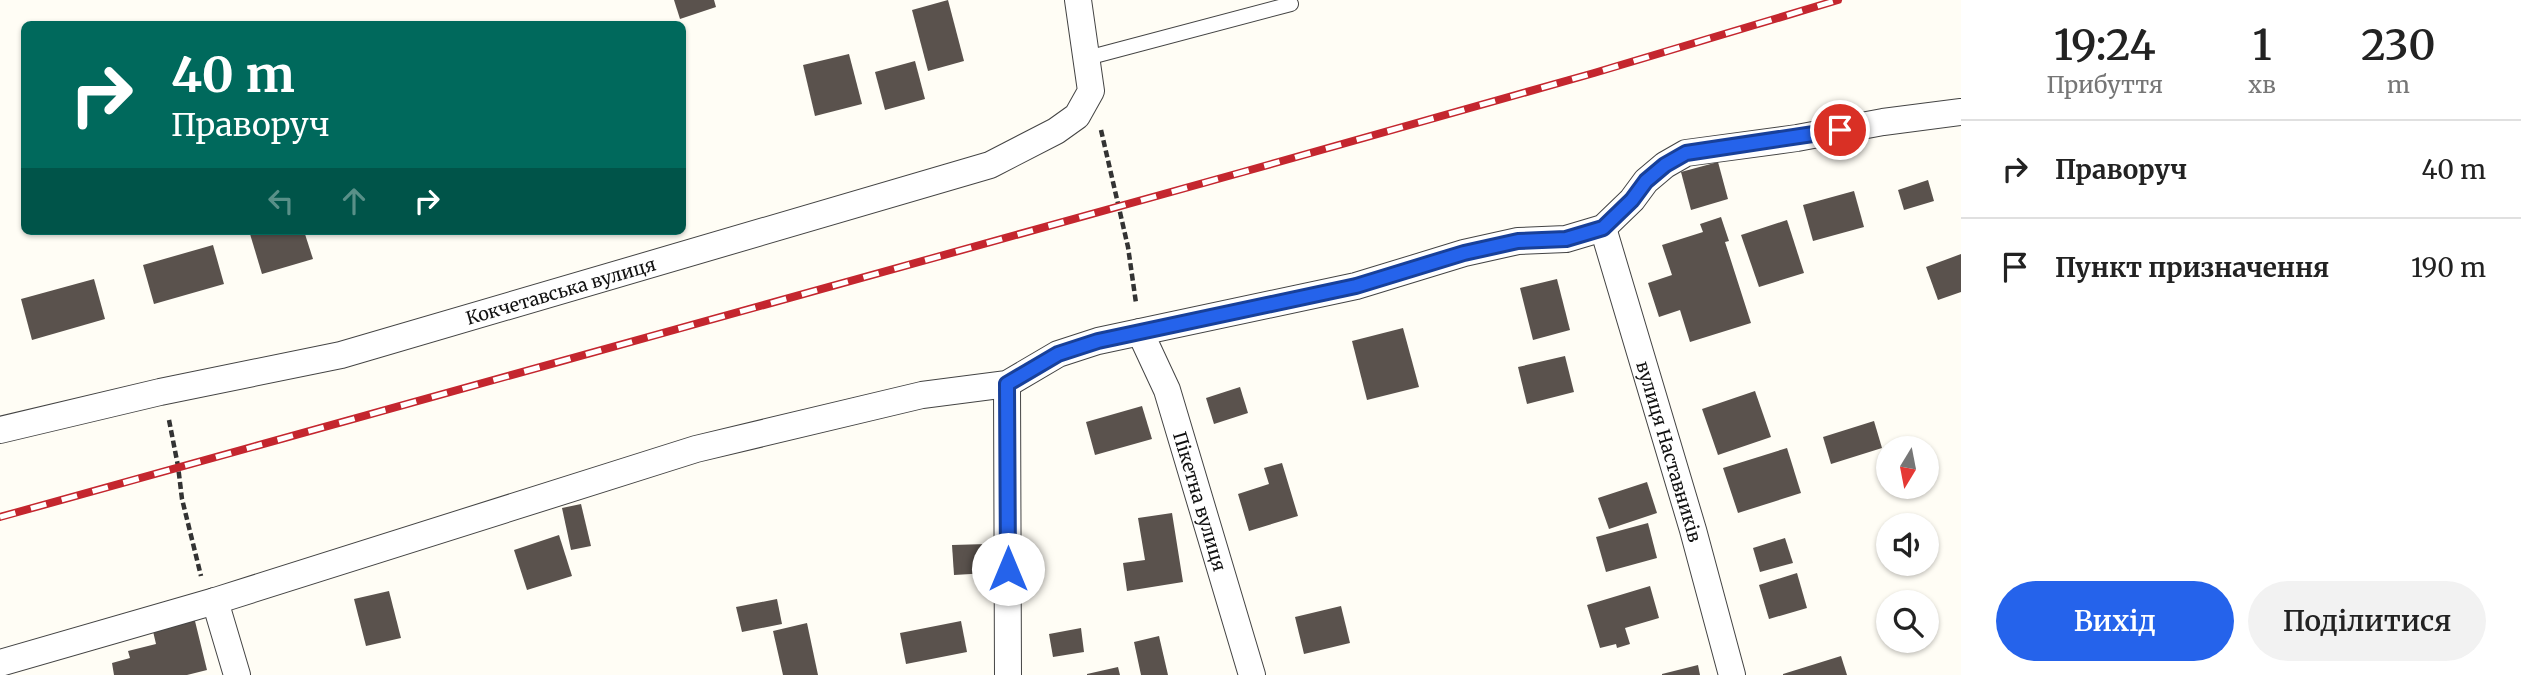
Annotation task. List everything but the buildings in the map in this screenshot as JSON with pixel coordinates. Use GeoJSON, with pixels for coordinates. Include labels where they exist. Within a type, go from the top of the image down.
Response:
{"type":"FeatureCollection","features":[{"type":"Feature","properties":{"kind":"street"},"geometry":{"type":"LineString","coordinates":[[1078,0],[1091,91]]}},
{"type":"Feature","properties":{"kind":"street","name":"Кокчетавська вулиця"},"geometry":{"type":"LineString","coordinates":[[0,430],[160,392],[341,355],[990,165],[1056,131],[1077,116],[1091,91]]}},
{"type":"Feature","properties":{"kind":"street"},"geometry":{"type":"LineString","coordinates":[[0,663],[215,601],[696,449],[922,395],[1007,384],[1058,354],[1098,341],[1356,286],[1464,253],[1518,241],[1566,239],[1603,228],[1632,200],[1646,181],[1665,165],[1686,153],[1961,112]]}},
{"type":"Feature","properties":{"kind":"street","name":"вулиця Наставників"},"geometry":{"type":"LineString","coordinates":[[1603,228],[1693,530],[1732,675]]}},
{"type":"Feature","properties":{"kind":"street","name":"Пікетна вулиця"},"geometry":{"type":"LineString","coordinates":[[1140,332],[1167,390],[1252,675]]}},
{"type":"Feature","properties":{"kind":"street"},"geometry":{"type":"LineString","coordinates":[[1007,384],[1008,675]]}},
{"type":"Feature","properties":{"kind":"street"},"geometry":{"type":"LineString","coordinates":[[215,601],[237,675]]}},
{"type":"Feature","properties":{"kind":"lane"},"geometry":{"type":"LineString","coordinates":[[1087,58],[1291,4]]}},
{"type":"Feature","properties":{"kind":"path"},"geometry":{"type":"LineString","coordinates":[[1091,91],[1128,247],[1140,332]]}},
{"type":"Feature","properties":{"kind":"path"},"geometry":{"type":"LineString","coordinates":[[172,429],[182,499],[200,572],[215,601]]}},
{"type":"Feature","properties":{"kind":"railway"},"geometry":{"type":"LineString","coordinates":[[0,517],[1243,172],[1594,73],[1838,0]]}},
{"type":"Feature","properties":{"kind":"route"},"geometry":{"type":"LineString","coordinates":[[1008,569],[1007,384],[1058,354],[1098,341],[1176,323],[1356,286],[1464,253],[1518,241],[1566,239],[1603,228],[1632,200],[1646,181],[1665,165],[1686,153],[1840,130]]}}]}
